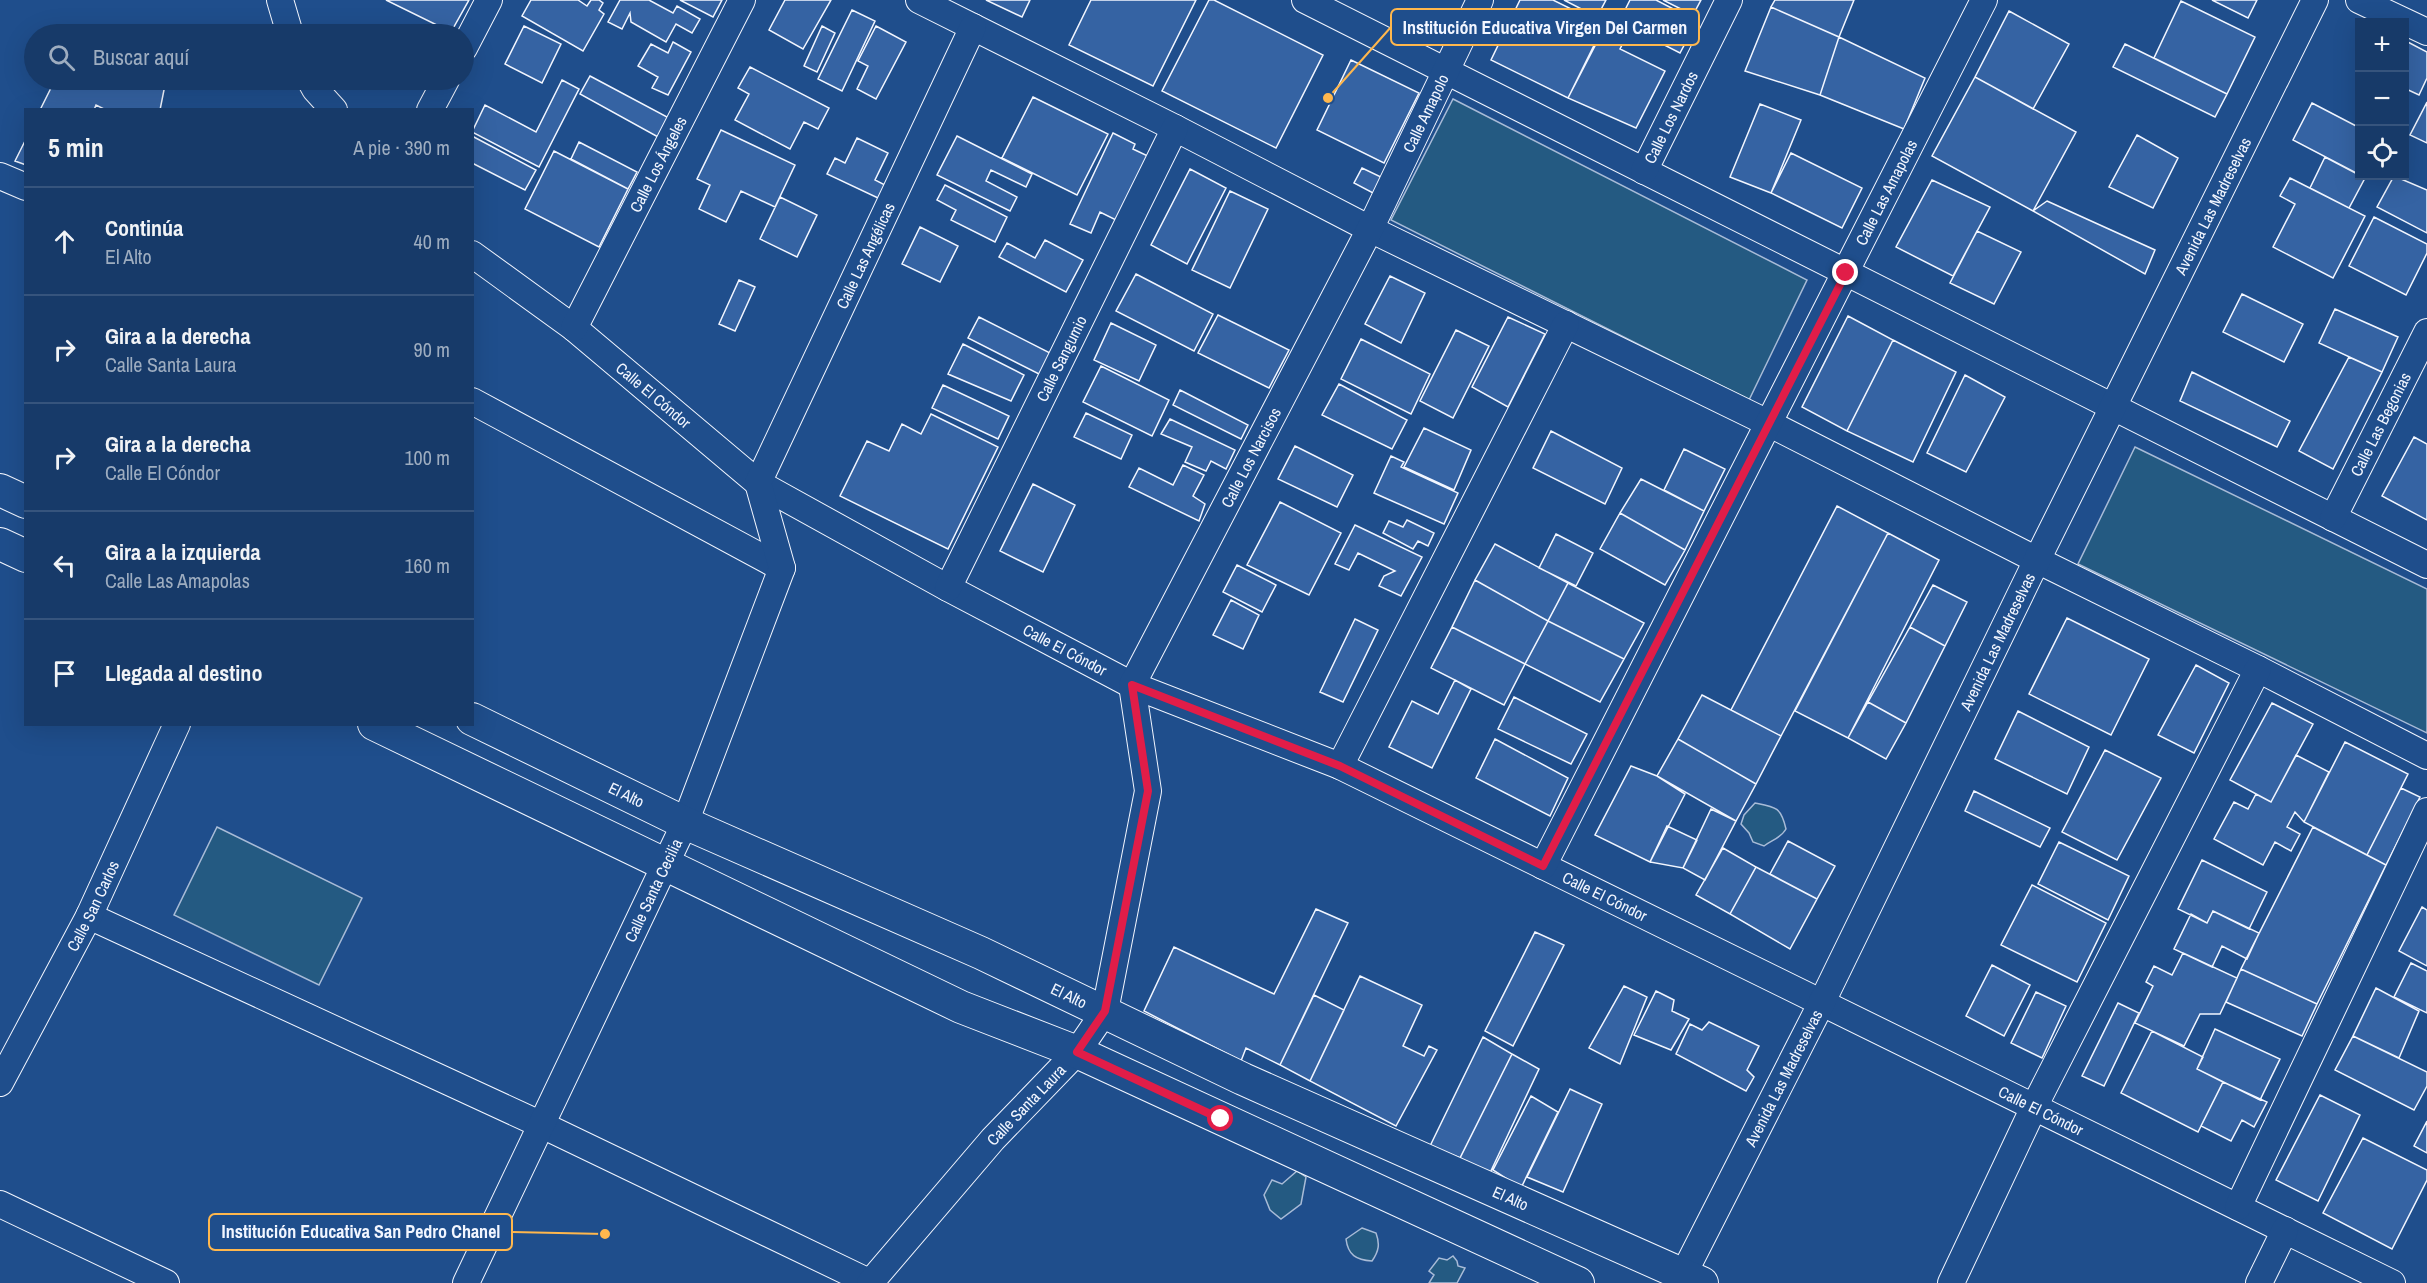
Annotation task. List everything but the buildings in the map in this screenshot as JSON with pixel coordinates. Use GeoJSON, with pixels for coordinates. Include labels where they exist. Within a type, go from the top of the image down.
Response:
{"type":"FeatureCollection","features":[{"type":"Feature","properties":{"kind":"street"},"geometry":{"type":"LineString","coordinates":[[280,0],[287,24]]}},
{"type":"Feature","properties":{"kind":"street"},"geometry":{"type":"LineString","coordinates":[[474,29],[489,0]]}},
{"type":"Feature","properties":{"kind":"street","name":"Calle Los Ángeles"},"geometry":{"type":"LineString","coordinates":[[574,327],[742,0]]}},
{"type":"Feature","properties":{"kind":"street"},"geometry":{"type":"LineString","coordinates":[[919,0],[1370,229],[1770,424],[2427,756]]}},
{"type":"Feature","properties":{"kind":"street"},"geometry":{"type":"LineString","coordinates":[[1305,0],[2427,565]]}},
{"type":"Feature","properties":{"kind":"street","name":"Calle Amapolo"},"geometry":{"type":"LineString","coordinates":[[1370,229],[1480,0]]}},
{"type":"Feature","properties":{"kind":"street","name":"Calle Los Nardos"},"geometry":{"type":"LineString","coordinates":[[1644,171],[1729,0]]}},
{"type":"Feature","properties":{"kind":"street","name":"Calle Las Amapolas"},"geometry":{"type":"LineString","coordinates":[[1543,866],[1984,0]]}},
{"type":"Feature","properties":{"kind":"street","name":"Avenida Las Madreselvas"},"geometry":{"type":"LineString","coordinates":[[1688,1280],[2037,560],[2315,0]]}},
{"type":"Feature","properties":{"kind":"street"},"geometry":{"type":"LineString","coordinates":[[2359,0],[2427,32]]}},
{"type":"Feature","properties":{"kind":"street","name":"Calle Las Angélicas"},"geometry":{"type":"LineString","coordinates":[[758,483],[974,27]]}},
{"type":"Feature","properties":{"kind":"street"},"geometry":{"type":"LineString","coordinates":[[316,90],[332,108]]}},
{"type":"Feature","properties":{"kind":"street"},"geometry":{"type":"LineString","coordinates":[[431,108],[441,90]]}},
{"type":"Feature","properties":{"kind":"street","name":"Calle Sangumio"},"geometry":{"type":"LineString","coordinates":[[948,588],[1175,128]]}},
{"type":"Feature","properties":{"kind":"street"},"geometry":{"type":"LineString","coordinates":[[0,176],[24,186]]}},
{"type":"Feature","properties":{"kind":"street","name":"Calle Los Narcisos"},"geometry":{"type":"LineString","coordinates":[[1132,685],[1370,229]]}},
{"type":"Feature","properties":{"kind":"street","name":"Calle El Cóndor"},"geometry":{"type":"LineString","coordinates":[[474,255],[574,327],[758,483],[948,588],[1132,685],[1340,766],[2392,1283]]}},
{"type":"Feature","properties":{"kind":"street"},"geometry":{"type":"LineString","coordinates":[[1340,766],[1566,324]]}},
{"type":"Feature","properties":{"kind":"street","name":"Calle Las Begonias"},"geometry":{"type":"LineString","coordinates":[[2333,518],[2427,332]]}},
{"type":"Feature","properties":{"kind":"street"},"geometry":{"type":"LineString","coordinates":[[474,402],[782,568]]}},
{"type":"Feature","properties":{"kind":"street"},"geometry":{"type":"LineString","coordinates":[[758,483],[782,568]]}},
{"type":"Feature","properties":{"kind":"street"},"geometry":{"type":"LineString","coordinates":[[0,490],[24,501]]}},
{"type":"Feature","properties":{"kind":"street"},"geometry":{"type":"LineString","coordinates":[[0,544],[24,555]]}},
{"type":"Feature","properties":{"kind":"street","name":"Calle Santa Cecilia"},"geometry":{"type":"LineString","coordinates":[[466,1283],[685,823],[782,568]]}},
{"type":"Feature","properties":{"kind":"street"},"geometry":{"type":"LineString","coordinates":[[1951,1283],[2034,1107],[2258,669]]}},
{"type":"Feature","properties":{"kind":"street","name":"Calle Santa Laura"},"geometry":{"type":"LineString","coordinates":[[871,1283],[993,1139],[1077,1052],[1105,1011],[1148,791],[1132,685]]}},
{"type":"Feature","properties":{"kind":"street","name":"El Alto"},"geometry":{"type":"LineString","coordinates":[[474,720],[685,823],[981,953],[1243,1079],[1688,1280]]}},
{"type":"Feature","properties":{"kind":"street","name":"Calle San Carlos"},"geometry":{"type":"LineString","coordinates":[[0,1083],[89,916],[176,726]]}},
{"type":"Feature","properties":{"kind":"street"},"geometry":{"type":"LineString","coordinates":[[378,726],[961,1007],[1077,1052],[1578,1283]]}},
{"type":"Feature","properties":{"kind":"street"},"geometry":{"type":"LineString","coordinates":[[2238,1208],[2427,811]]}},
{"type":"Feature","properties":{"kind":"street"},"geometry":{"type":"LineString","coordinates":[[89,916],[542,1125],[871,1283]]}},
{"type":"Feature","properties":{"kind":"street"},"geometry":{"type":"LineString","coordinates":[[0,1204],[166,1283]]}},
{"type":"Feature","properties":{"kind":"street"},"geometry":{"type":"LineString","coordinates":[[2259,1283],[2285,1230]]}},
{"type":"Feature","properties":{"kind":"shaded area"},"geometry":{"type":"Polygon","coordinates":[[[1453,99],[1807,280],[1749,400],[1391,220],[1453,99]]]}},
{"type":"Feature","properties":{"kind":"shaded area"},"geometry":{"type":"Polygon","coordinates":[[[2135,447],[2427,589],[2427,733],[2078,564],[2135,447]]]}},
{"type":"Feature","properties":{"kind":"shaded area"},"geometry":{"type":"Polygon","coordinates":[[[1755,803],[1780,812],[1786,829],[1779,837],[1764,846],[1753,842],[1741,824],[1744,815],[1755,803]]]}},
{"type":"Feature","properties":{"kind":"shaded area"},"geometry":{"type":"Polygon","coordinates":[[[217,827],[362,898],[319,985],[174,915],[217,827]]]}},
{"type":"Feature","properties":{"kind":"shaded area"},"geometry":{"type":"Polygon","coordinates":[[[1297,1171],[1306,1177],[1301,1204],[1281,1219],[1270,1210],[1264,1195],[1272,1180],[1282,1184],[1297,1171]]]}},
{"type":"Feature","properties":{"kind":"shaded area"},"geometry":{"type":"Polygon","coordinates":[[[1362,1228],[1376,1233],[1378,1247],[1372,1261],[1354,1256],[1347,1244],[1346,1239],[1362,1228]]]}},
{"type":"Feature","properties":{"kind":"shaded area"},"geometry":{"type":"Polygon","coordinates":[[[1453,1256],[1458,1266],[1465,1268],[1457,1283],[1429,1283],[1434,1275],[1429,1271],[1439,1258],[1447,1260],[1453,1256]]]}},
{"type":"Feature","properties":{"kind":"place","name":"Institución Educativa Virgen Del Carmen"},"geometry":{"type":"Point","coordinates":[1328,98]}},
{"type":"Feature","properties":{"kind":"place","name":"Institución Educativa San Pedro Chanel"},"geometry":{"type":"Point","coordinates":[605,1234]}},
{"type":"Feature","properties":{"kind":"route"},"geometry":{"type":"LineString","coordinates":[[1221,1119],[1077,1052],[1105,1011],[1148,791],[1132,685],[1340,766],[1543,866],[1846,273]]}}]}
